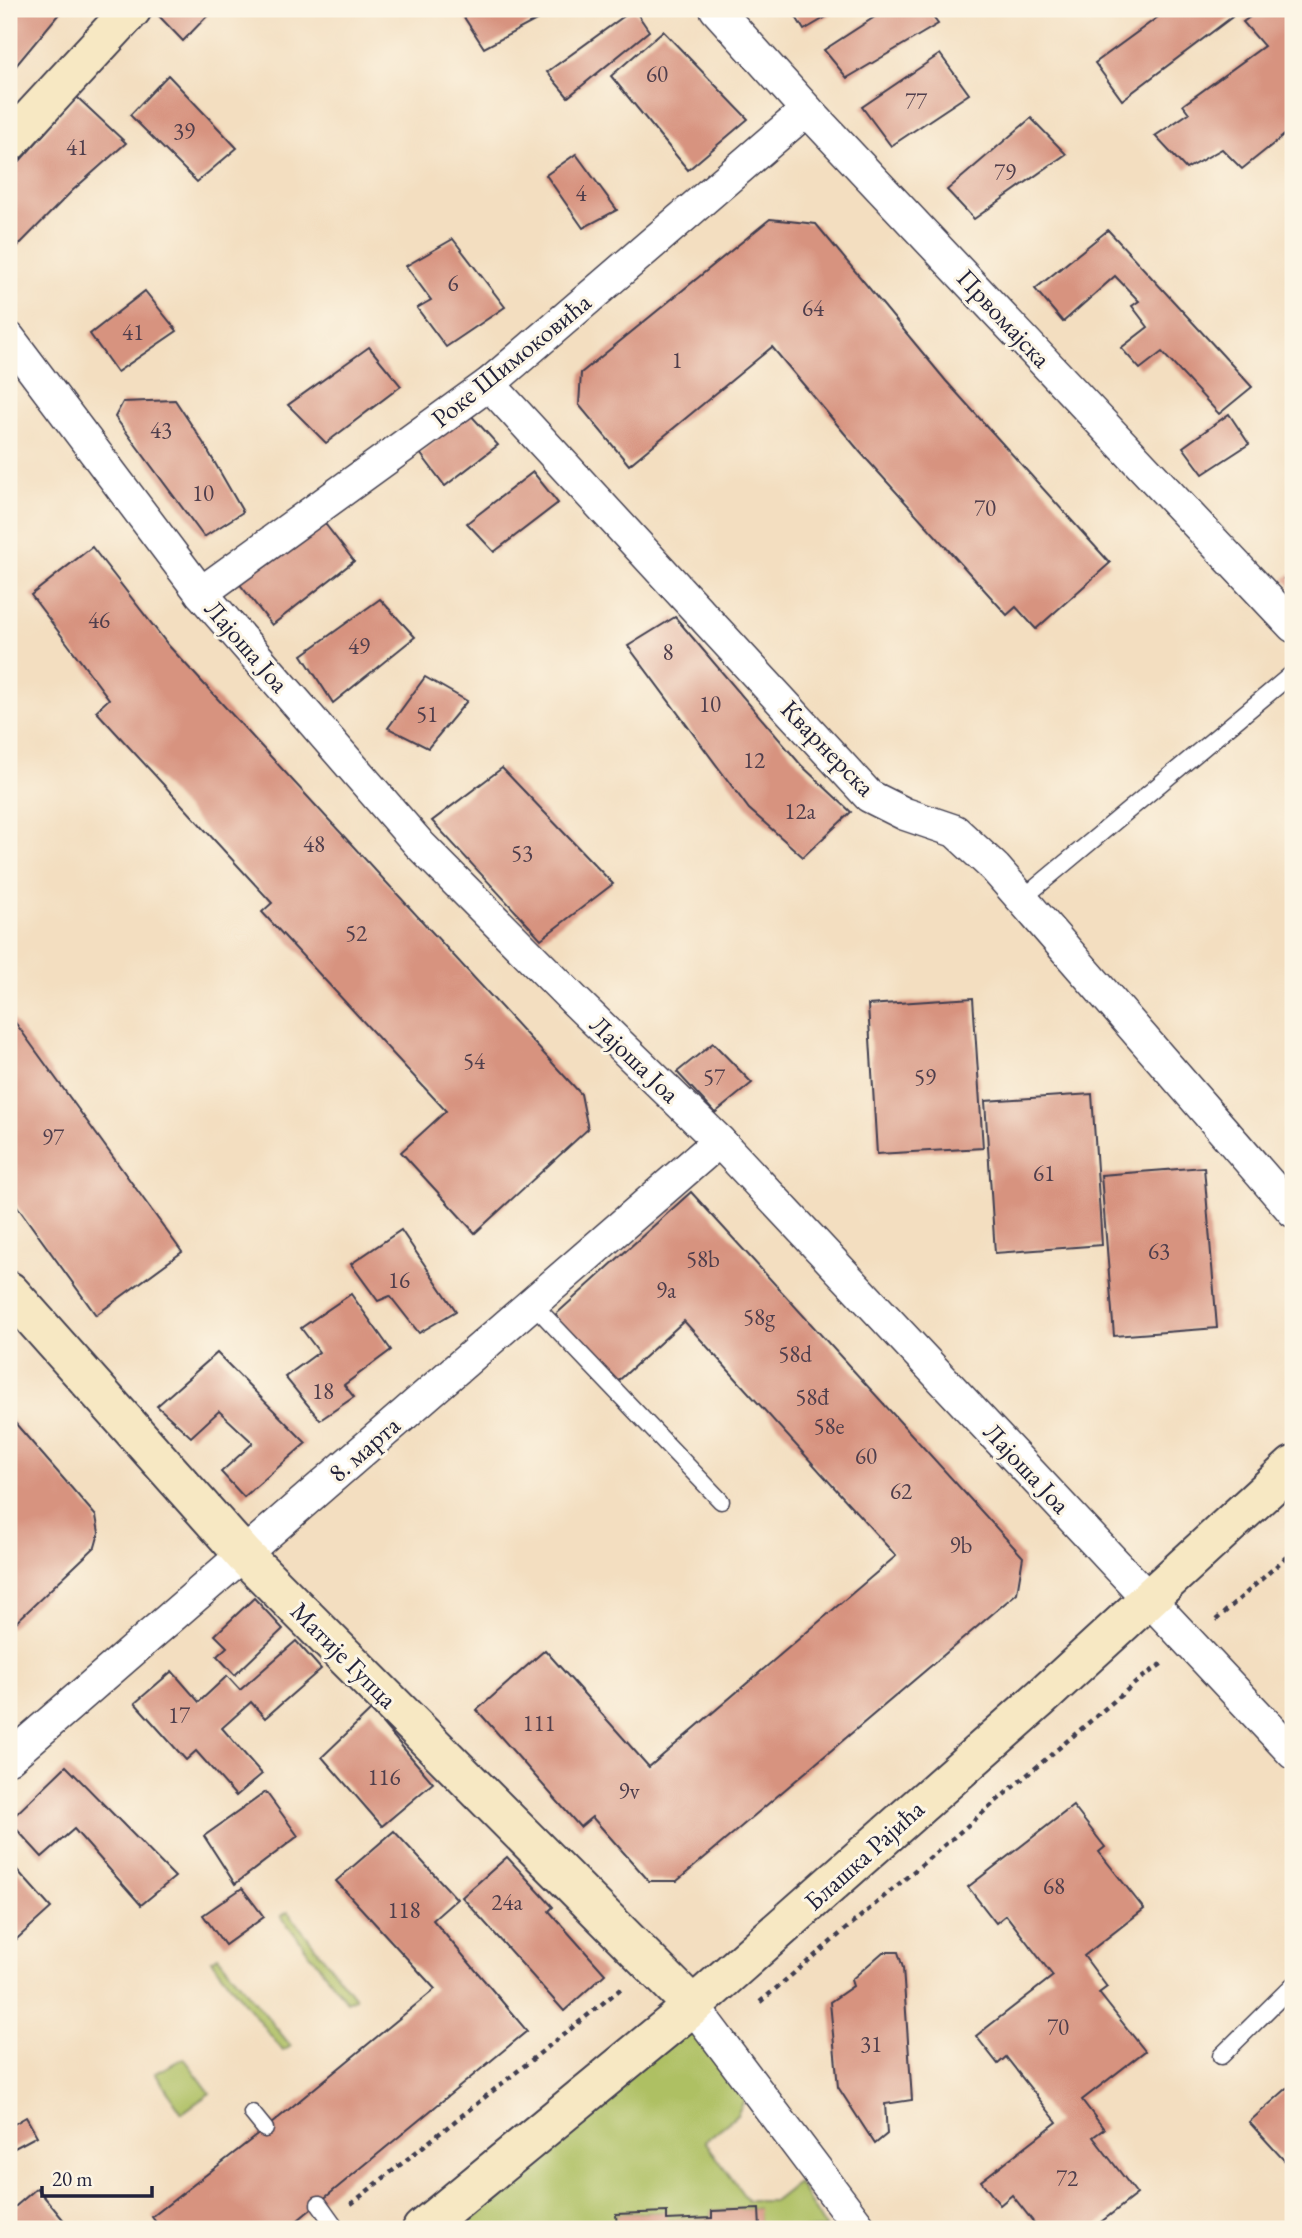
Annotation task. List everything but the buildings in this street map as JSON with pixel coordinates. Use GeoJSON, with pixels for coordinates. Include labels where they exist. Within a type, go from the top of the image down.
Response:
{"type":"FeatureCollection","features":[{"type":"Feature","properties":{"kind":"street"},"geometry":{"type":"LineString","coordinates":[[9,142],[132,9]]}},
{"type":"Feature","properties":{"kind":"street","name":"Првомајска"},"geometry":{"type":"LineString","coordinates":[[716,9],[807,110],[1293,626]]}},
{"type":"Feature","properties":{"kind":"street","name":"Роке Шимоковића"},"geometry":{"type":"LineString","coordinates":[[201,593],[489,384],[807,110]]}},
{"type":"Feature","properties":{"kind":"street","name":"Лајоша Јоа"},"geometry":{"type":"LineString","coordinates":[[9,338],[201,593],[420,845],[719,1141],[1293,1753]]}},
{"type":"Feature","properties":{"kind":"street","name":"Кварнерска"},"geometry":{"type":"LineString","coordinates":[[489,384],[869,796],[905,814],[955,831],[995,868],[1293,1211]]}},
{"type":"Feature","properties":{"kind":"street","name":"8. марта"},"geometry":{"type":"LineString","coordinates":[[9,1758],[719,1141]]}},
{"type":"Feature","properties":{"kind":"street","name":"Матије Гупца"},"geometry":{"type":"LineString","coordinates":[[9,1291],[244,1555],[693,2006]]}},
{"type":"Feature","properties":{"kind":"street","name":"Блашка Рајића"},"geometry":{"type":"LineString","coordinates":[[422,2229],[693,2006],[1150,1599],[1293,1466]]}},
{"type":"Feature","properties":{"kind":"street"},"geometry":{"type":"LineString","coordinates":[[693,2006],[861,2229]]}},
{"type":"Feature","properties":{"kind":"lane"},"geometry":{"type":"LineString","coordinates":[[1022,899],[1293,673]]}},
{"type":"Feature","properties":{"kind":"lane"},"geometry":{"type":"LineString","coordinates":[[533,1304],[721,1501]]}},
{"type":"Feature","properties":{"kind":"lane"},"geometry":{"type":"LineString","coordinates":[[1221,2056],[1293,1985]]}},
{"type":"Feature","properties":{"kind":"lane"},"geometry":{"type":"LineString","coordinates":[[253,2113],[265,2129]]}},
{"type":"Feature","properties":{"kind":"lane"},"geometry":{"type":"LineString","coordinates":[[319,2204],[334,2225]]}},
{"type":"Feature","properties":{"kind":"path"},"geometry":{"type":"LineString","coordinates":[[717,2038],[1140,1679],[1191,1643],[1293,1550]]}},
{"type":"Feature","properties":{"kind":"path"},"geometry":{"type":"LineString","coordinates":[[334,2225],[561,2035],[652,1964]]}},
{"type":"Feature","properties":{"kind":"green space"},"geometry":{"type":"Polygon","coordinates":[[[288,1912],[355,1998],[347,2002],[281,1916],[288,1912]]]}},
{"type":"Feature","properties":{"kind":"green space"},"geometry":{"type":"Polygon","coordinates":[[[218,1956],[291,2046],[283,2051],[211,1960],[218,1956]]]}},
{"type":"Feature","properties":{"kind":"green space"},"geometry":{"type":"Polygon","coordinates":[[[693,2006],[752,2084],[737,2115],[705,2141],[748,2201],[775,2201],[798,2183],[826,2229],[760,2229],[758,2209],[712,2211],[712,2218],[667,2220],[667,2212],[617,2214],[617,2229],[422,2229],[693,2006]]]}},
{"type":"Feature","properties":{"kind":"green space"},"geometry":{"type":"Polygon","coordinates":[[[184,2058],[210,2093],[182,2113],[155,2073],[184,2058]]]}}]}
